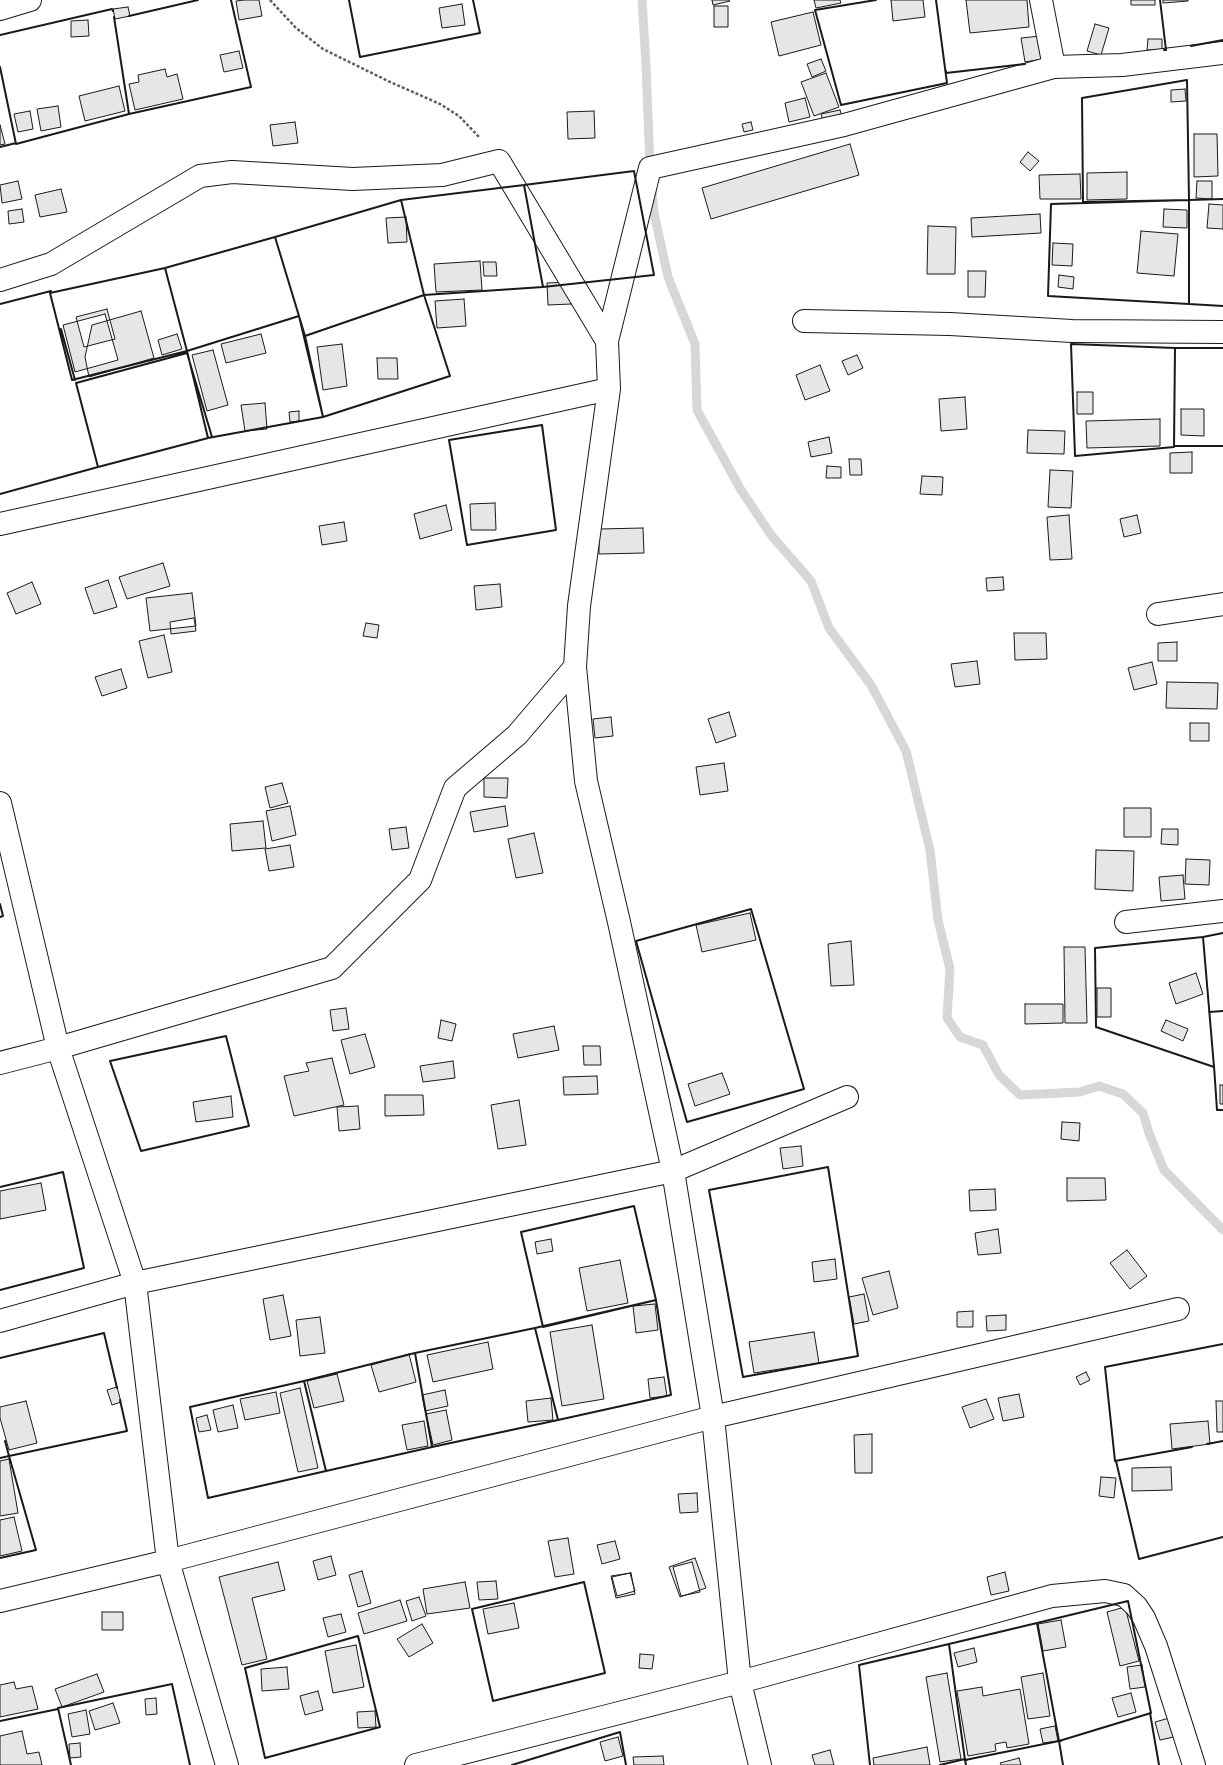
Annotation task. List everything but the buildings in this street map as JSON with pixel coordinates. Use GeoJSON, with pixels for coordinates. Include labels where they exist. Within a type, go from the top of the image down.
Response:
{"type":"FeatureCollection","features":[{"type":"Feature","properties":{"kind":"street"},"geometry":{"type":"LineString","coordinates":[[0,9],[30,0]]}},
{"type":"Feature","properties":{"kind":"street"},"geometry":{"type":"LineString","coordinates":[[1041,0],[1054,67]]}},
{"type":"Feature","properties":{"kind":"street"},"geometry":{"type":"LineString","coordinates":[[760,1765],[740,1682],[713,1417],[673,1171],[619,922],[586,781],[575,667],[579,606],[609,389],[607,341],[650,168],[844,125],[1054,67],[1122,65],[1223,53]]}},
{"type":"Feature","properties":{"kind":"street"},"geometry":{"type":"LineString","coordinates":[[0,280],[50,264],[200,176],[232,172],[353,179],[434,175],[499,161],[607,341]]}},
{"type":"Feature","properties":{"kind":"street"},"geometry":{"type":"LineString","coordinates":[[804,321],[950,324],[1072,331],[1223,332]]}},
{"type":"Feature","properties":{"kind":"street"},"geometry":{"type":"LineString","coordinates":[[0,524],[609,389]]}},
{"type":"Feature","properties":{"kind":"street"},"geometry":{"type":"LineString","coordinates":[[1158,614],[1223,604]]}},
{"type":"Feature","properties":{"kind":"street"},"geometry":{"type":"LineString","coordinates":[[0,1063],[58,1048],[332,968],[420,880],[455,788],[517,735],[575,667]]}},
{"type":"Feature","properties":{"kind":"street"},"geometry":{"type":"LineString","coordinates":[[0,803],[58,1048],[135,1283],[168,1561],[227,1765]]}},
{"type":"Feature","properties":{"kind":"street"},"geometry":{"type":"LineString","coordinates":[[1126,922],[1223,912]]}},
{"type":"Feature","properties":{"kind":"street"},"geometry":{"type":"LineString","coordinates":[[0,1321],[135,1283],[673,1171],[847,1097]]}},
{"type":"Feature","properties":{"kind":"street"},"geometry":{"type":"LineString","coordinates":[[0,1601],[168,1561],[713,1417],[1178,1309]]}},
{"type":"Feature","properties":{"kind":"street"},"geometry":{"type":"LineString","coordinates":[[416,1765],[740,1682],[1052,1596],[1105,1591],[1124,1595],[1136,1606],[1144,1618],[1156,1646],[1194,1765]]}},
{"type":"Feature","properties":{"kind":"path"},"geometry":{"type":"LineString","coordinates":[[270,0],[296,28],[324,48],[388,81],[440,104],[459,116],[499,161]]}},
{"type":"Feature","properties":{"kind":"waterway"},"geometry":{"type":"LineString","coordinates":[[642,0],[650,168]]}},
{"type":"Feature","properties":{"kind":"waterway"},"geometry":{"type":"LineString","coordinates":[[652,189],[654,213],[668,277],[695,344],[697,410],[741,490],[771,535],[811,581],[829,628],[871,685],[906,751],[930,850],[938,920],[950,969],[947,1018],[960,1037],[983,1045],[999,1075],[1020,1095],[1080,1092],[1099,1086],[1123,1094],[1143,1113],[1149,1133],[1164,1170],[1223,1230]]}},
{"type":"Feature","properties":{"kind":"wall"},"geometry":{"type":"LineString","coordinates":[[129,16],[198,0]]}},
{"type":"Feature","properties":{"kind":"wall"},"geometry":{"type":"LineString","coordinates":[[129,114],[251,87],[231,0]]}},
{"type":"Feature","properties":{"kind":"wall"},"geometry":{"type":"LineString","coordinates":[[349,0],[360,57],[480,33],[473,0]]}},
{"type":"Feature","properties":{"kind":"wall"},"geometry":{"type":"LineString","coordinates":[[876,0],[815,10],[841,105],[947,83],[936,0]]}},
{"type":"Feature","properties":{"kind":"wall"},"geometry":{"type":"LineString","coordinates":[[1160,0],[1166,50],[1164,50]]}},
{"type":"Feature","properties":{"kind":"wall"},"geometry":{"type":"LineString","coordinates":[[0,35],[112,9],[113,11]]}},
{"type":"Feature","properties":{"kind":"wall"},"geometry":{"type":"LineString","coordinates":[[0,67],[16,144],[129,114],[114,17]]}},
{"type":"Feature","properties":{"kind":"wall"},"geometry":{"type":"LineString","coordinates":[[1191,46],[1223,40]]}},
{"type":"Feature","properties":{"kind":"wall"},"geometry":{"type":"LineString","coordinates":[[946,71],[946,73],[1025,64]]}},
{"type":"Feature","properties":{"kind":"wall"},"geometry":{"type":"LineString","coordinates":[[1187,80],[1189,200],[1083,202],[1082,98],[1187,80]]}},
{"type":"Feature","properties":{"kind":"wall"},"geometry":{"type":"LineString","coordinates":[[0,147],[16,143]]}},
{"type":"Feature","properties":{"kind":"wall"},"geometry":{"type":"LineString","coordinates":[[634,171],[654,275],[543,287],[524,185],[634,171]]}},
{"type":"Feature","properties":{"kind":"wall"},"geometry":{"type":"LineString","coordinates":[[524,185],[543,287],[424,295],[401,200],[524,185]]}},
{"type":"Feature","properties":{"kind":"wall"},"geometry":{"type":"LineString","coordinates":[[1189,202],[1189,200],[1223,199]]}},
{"type":"Feature","properties":{"kind":"wall"},"geometry":{"type":"LineString","coordinates":[[401,200],[424,295],[305,336],[275,237],[401,200]]}},
{"type":"Feature","properties":{"kind":"wall"},"geometry":{"type":"LineString","coordinates":[[1189,200],[1189,304],[1048,296],[1051,204],[1189,200]]}},
{"type":"Feature","properties":{"kind":"wall"},"geometry":{"type":"LineString","coordinates":[[275,237],[299,316],[187,351],[165,268],[275,237]]}},
{"type":"Feature","properties":{"kind":"wall"},"geometry":{"type":"LineString","coordinates":[[165,268],[187,351],[72,380],[50,293],[165,268]]}},
{"type":"Feature","properties":{"kind":"wall"},"geometry":{"type":"LineString","coordinates":[[0,304],[51,291]]}},
{"type":"Feature","properties":{"kind":"wall"},"geometry":{"type":"LineString","coordinates":[[424,295],[450,376],[323,417],[305,336],[424,295]]}},
{"type":"Feature","properties":{"kind":"wall"},"geometry":{"type":"LineString","coordinates":[[1189,302],[1189,304],[1223,306]]}},
{"type":"Feature","properties":{"kind":"wall"},"geometry":{"type":"LineString","coordinates":[[299,316],[323,417],[208,438],[187,351],[299,316]]}},
{"type":"Feature","properties":{"kind":"wall"},"geometry":{"type":"LineString","coordinates":[[61,329],[75,380]]}},
{"type":"Feature","properties":{"kind":"wall"},"geometry":{"type":"LineString","coordinates":[[1071,344],[1175,348],[1174,447],[1075,456],[1071,344]]}},
{"type":"Feature","properties":{"kind":"wall"},"geometry":{"type":"LineString","coordinates":[[1175,348],[1223,348]]}},
{"type":"Feature","properties":{"kind":"wall"},"geometry":{"type":"LineString","coordinates":[[187,353],[212,437],[98,467],[76,383],[187,353]]}},
{"type":"Feature","properties":{"kind":"wall"},"geometry":{"type":"LineString","coordinates":[[542,425],[556,530],[467,545],[449,440],[542,425]]}},
{"type":"Feature","properties":{"kind":"wall"},"geometry":{"type":"LineString","coordinates":[[1174,446],[1223,446]]}},
{"type":"Feature","properties":{"kind":"wall"},"geometry":{"type":"LineString","coordinates":[[0,494],[98,467]]}},
{"type":"Feature","properties":{"kind":"wall"},"geometry":{"type":"LineString","coordinates":[[0,904],[3,916],[0,917]]}},
{"type":"Feature","properties":{"kind":"wall"},"geometry":{"type":"LineString","coordinates":[[751,909],[804,1089],[687,1122],[636,941],[751,909]]}},
{"type":"Feature","properties":{"kind":"wall"},"geometry":{"type":"LineString","coordinates":[[1203,938],[1223,933]]}},
{"type":"Feature","properties":{"kind":"wall"},"geometry":{"type":"LineString","coordinates":[[1203,937],[1214,1067],[1096,1027],[1095,948],[1203,937]]}},
{"type":"Feature","properties":{"kind":"wall"},"geometry":{"type":"LineString","coordinates":[[1209,1012],[1223,1011]]}},
{"type":"Feature","properties":{"kind":"wall"},"geometry":{"type":"LineString","coordinates":[[226,1036],[249,1126],[141,1151],[110,1061],[226,1036]]}},
{"type":"Feature","properties":{"kind":"wall"},"geometry":{"type":"LineString","coordinates":[[1214,1066],[1217,1110],[1223,1110]]}},
{"type":"Feature","properties":{"kind":"wall"},"geometry":{"type":"LineString","coordinates":[[828,1167],[858,1356],[743,1377],[709,1190],[828,1167]]}},
{"type":"Feature","properties":{"kind":"wall"},"geometry":{"type":"LineString","coordinates":[[0,1187],[63,1172],[84,1268],[0,1290]]}},
{"type":"Feature","properties":{"kind":"wall"},"geometry":{"type":"LineString","coordinates":[[634,1206],[656,1300],[543,1327],[521,1232],[634,1206]]}},
{"type":"Feature","properties":{"kind":"wall"},"geometry":{"type":"LineString","coordinates":[[656,1300],[671,1395],[558,1420],[535,1328],[656,1300]]}},
{"type":"Feature","properties":{"kind":"wall"},"geometry":{"type":"LineString","coordinates":[[535,1328],[558,1420],[432,1447],[415,1353],[535,1328]]}},
{"type":"Feature","properties":{"kind":"wall"},"geometry":{"type":"LineString","coordinates":[[0,1358],[104,1333],[117,1388]]}},
{"type":"Feature","properties":{"kind":"wall"},"geometry":{"type":"LineString","coordinates":[[1192,1447],[1115,1461],[1105,1367],[1223,1344]]}},
{"type":"Feature","properties":{"kind":"wall"},"geometry":{"type":"LineString","coordinates":[[415,1353],[432,1447],[326,1471],[304,1381],[415,1353]]}},
{"type":"Feature","properties":{"kind":"wall"},"geometry":{"type":"LineString","coordinates":[[304,1381],[326,1471],[208,1498],[190,1407],[304,1381]]}},
{"type":"Feature","properties":{"kind":"wall"},"geometry":{"type":"LineString","coordinates":[[5,1441],[9,1456],[127,1431],[120,1400]]}},
{"type":"Feature","properties":{"kind":"wall"},"geometry":{"type":"LineString","coordinates":[[1207,1444],[1223,1441]]}},
{"type":"Feature","properties":{"kind":"wall"},"geometry":{"type":"LineString","coordinates":[[0,1458],[9,1456],[36,1550],[0,1558]]}},
{"type":"Feature","properties":{"kind":"wall"},"geometry":{"type":"LineString","coordinates":[[1116,1461],[1139,1559],[1223,1537]]}},
{"type":"Feature","properties":{"kind":"wall"},"geometry":{"type":"LineString","coordinates":[[584,1582],[605,1673],[493,1701],[472,1609],[584,1582]]}},
{"type":"Feature","properties":{"kind":"wall"},"geometry":{"type":"LineString","coordinates":[[1128,1601],[1151,1713],[1059,1741],[1037,1623],[1128,1601]]}},
{"type":"Feature","properties":{"kind":"wall"},"geometry":{"type":"LineString","coordinates":[[1037,1623],[1059,1741],[965,1760],[949,1644],[1037,1623]]}},
{"type":"Feature","properties":{"kind":"wall"},"geometry":{"type":"LineString","coordinates":[[358,1636],[380,1727],[265,1758],[245,1668],[358,1636]]}},
{"type":"Feature","properties":{"kind":"wall"},"geometry":{"type":"LineString","coordinates":[[870,1765],[859,1665],[949,1644]]}},
{"type":"Feature","properties":{"kind":"wall"},"geometry":{"type":"LineString","coordinates":[[71,1765],[58,1708],[172,1684],[190,1765]]}},
{"type":"Feature","properties":{"kind":"wall"},"geometry":{"type":"LineString","coordinates":[[0,1721],[58,1709]]}},
{"type":"Feature","properties":{"kind":"wall"},"geometry":{"type":"LineString","coordinates":[[1150,1713],[1159,1765]]}},
{"type":"Feature","properties":{"kind":"wall"},"geometry":{"type":"LineString","coordinates":[[512,1765],[620,1732],[626,1765]]}},
{"type":"Feature","properties":{"kind":"wall"},"geometry":{"type":"LineString","coordinates":[[1061,1741],[1059,1741],[1063,1765]]}},
{"type":"Feature","properties":{"kind":"wall"},"geometry":{"type":"LineString","coordinates":[[940,1765],[965,1759]]}},
{"type":"Feature","properties":{"kind":"wall"},"geometry":{"type":"LineString","coordinates":[[966,1765],[965,1760],[967,1760]]}}]}
